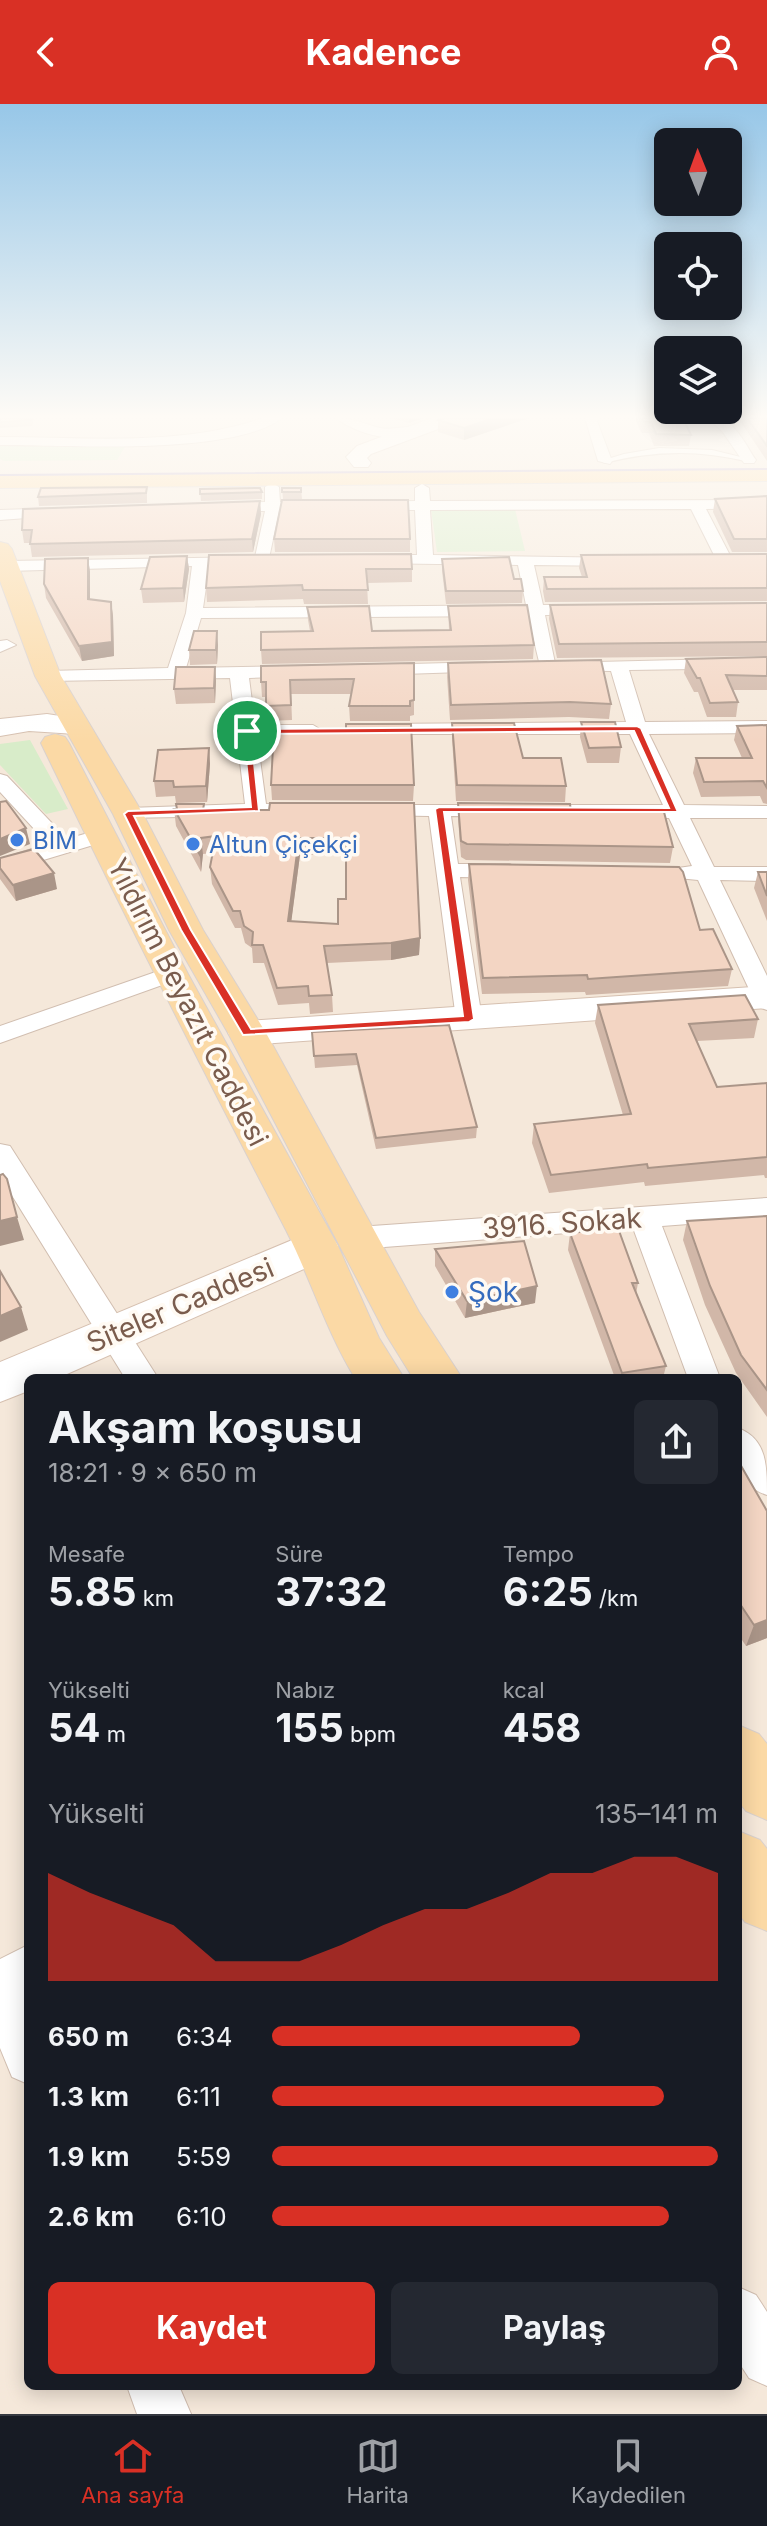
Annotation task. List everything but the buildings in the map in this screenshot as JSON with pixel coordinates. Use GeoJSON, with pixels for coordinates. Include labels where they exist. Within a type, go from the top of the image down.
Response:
{"type":"FeatureCollection","features":[{"type":"Feature","properties":{"kind":"main road","name":"Yıldırım Beyazıt Caddesi"},"geometry":{"type":"LineString","coordinates":[[4,558],[48,676],[56,727]]}},
{"type":"Feature","properties":{"kind":"main road","name":"Yıldırım Beyazıt Caddesi"},"geometry":{"type":"LineString","coordinates":[[2,639],[21,682],[56,727],[115,824],[186,930],[247,1033],[337,1242],[359,1345],[377,1374]]}},
{"type":"Feature","properties":{"kind":"main road","name":"Yıldırım Beyazıt Caddesi"},"geometry":{"type":"LineString","coordinates":[[115,824],[170,974],[337,1242],[403,1324],[435,1374]]}},
{"type":"Feature","properties":{"kind":"main road"},"geometry":{"type":"LineString","coordinates":[[742,1759],[767,1790]]}},
{"type":"Feature","properties":{"kind":"main road"},"geometry":{"type":"LineString","coordinates":[[742,1867],[767,1900]]}},
{"type":"Feature","properties":{"kind":"street"},"geometry":{"type":"LineString","coordinates":[[4,558],[201,562],[269,560],[272,526]]}},
{"type":"Feature","properties":{"kind":"street"},"geometry":{"type":"LineString","coordinates":[[423,526],[425,560]]}},
{"type":"Feature","properties":{"kind":"street"},"geometry":{"type":"LineString","coordinates":[[707,526],[725,561]]}},
{"type":"Feature","properties":{"kind":"street"},"geometry":{"type":"LineString","coordinates":[[351,560],[633,561]]}},
{"type":"Feature","properties":{"kind":"street"},"geometry":{"type":"LineString","coordinates":[[525,561],[538,611],[539,666],[767,663]]}},
{"type":"Feature","properties":{"kind":"street"},"geometry":{"type":"LineString","coordinates":[[175,674],[194,613],[201,562]]}},
{"type":"Feature","properties":{"kind":"street"},"geometry":{"type":"LineString","coordinates":[[194,613],[599,610]]}},
{"type":"Feature","properties":{"kind":"street"},"geometry":{"type":"LineString","coordinates":[[247,1033],[766,999],[637,728],[618,665]]}},
{"type":"Feature","properties":{"kind":"street"},"geometry":{"type":"LineString","coordinates":[[362,670],[500,667]]}},
{"type":"Feature","properties":{"kind":"street"},"geometry":{"type":"LineString","coordinates":[[48,676],[316,671]]}},
{"type":"Feature","properties":{"kind":"street"},"geometry":{"type":"LineString","coordinates":[[239,673],[256,809]]}},
{"type":"Feature","properties":{"kind":"street"},"geometry":{"type":"LineString","coordinates":[[0,728],[21,721],[56,727]]}},
{"type":"Feature","properties":{"kind":"street"},"geometry":{"type":"LineString","coordinates":[[0,735],[56,727]]}},
{"type":"Feature","properties":{"kind":"street"},"geometry":{"type":"LineString","coordinates":[[247,731],[767,727]]}},
{"type":"Feature","properties":{"kind":"street"},"geometry":{"type":"LineString","coordinates":[[0,780],[62,846]]}},
{"type":"Feature","properties":{"kind":"street"},"geometry":{"type":"LineString","coordinates":[[0,866],[62,846],[115,824],[256,809],[767,812]]}},
{"type":"Feature","properties":{"kind":"street"},"geometry":{"type":"LineString","coordinates":[[439,809],[469,1019]]}},
{"type":"Feature","properties":{"kind":"street"},"geometry":{"type":"LineString","coordinates":[[448,870],[528,871]]}},
{"type":"Feature","properties":{"kind":"street"},"geometry":{"type":"LineString","coordinates":[[672,873],[767,874]]}},
{"type":"Feature","properties":{"kind":"street"},"geometry":{"type":"LineString","coordinates":[[0,1035],[170,974]]}},
{"type":"Feature","properties":{"kind":"street"},"geometry":{"type":"LineString","coordinates":[[0,1153],[139,1374]]}},
{"type":"Feature","properties":{"kind":"street","name":"3916. Sokak"},"geometry":{"type":"LineString","coordinates":[[337,1242],[767,1208]]}},
{"type":"Feature","properties":{"kind":"street"},"geometry":{"type":"LineString","coordinates":[[644,1218],[702,1374]]}},
{"type":"Feature","properties":{"kind":"street","name":"Siteler Caddesi"},"geometry":{"type":"LineString","coordinates":[[0,1383],[337,1242]]}},
{"type":"Feature","properties":{"kind":"street"},"geometry":{"type":"LineString","coordinates":[[742,1447],[767,1481]]}},
{"type":"Feature","properties":{"kind":"street"},"geometry":{"type":"LineString","coordinates":[[24,1970],[0,1986],[24,2050]]}},
{"type":"Feature","properties":{"kind":"street"},"geometry":{"type":"LineString","coordinates":[[742,2319],[767,2360]]}},
{"type":"Feature","properties":{"kind":"street"},"geometry":{"type":"LineString","coordinates":[[155,2390],[164,2414]]}},
{"type":"Feature","properties":{"kind":"shaded area"},"geometry":{"type":"Polygon","coordinates":[[[0,526],[767,526],[767,2414],[0,2414],[0,526]]]}},
{"type":"Feature","properties":{"kind":"green space"},"geometry":{"type":"Polygon","coordinates":[[[433,526],[519,526],[525,551],[437,552],[433,526]]]}},
{"type":"Feature","properties":{"kind":"green space"},"geometry":{"type":"Polygon","coordinates":[[[30,740],[68,809],[46,814],[0,765],[0,744],[30,740]]]}},
{"type":"Feature","properties":{"kind":"place","name":"BİM"},"geometry":{"type":"Point","coordinates":[17,840]}},
{"type":"Feature","properties":{"kind":"place","name":"Altun Çiçekçi"},"geometry":{"type":"Point","coordinates":[193,844]}},
{"type":"Feature","properties":{"kind":"place","name":"Şok"},"geometry":{"type":"Point","coordinates":[452,1292]}},
{"type":"Feature","properties":{"kind":"route"},"geometry":{"type":"LineString","coordinates":[[637,728],[675,810],[439,809],[469,1019],[247,1033],[186,930],[128,814],[256,809],[247,731],[637,728]]}}]}
